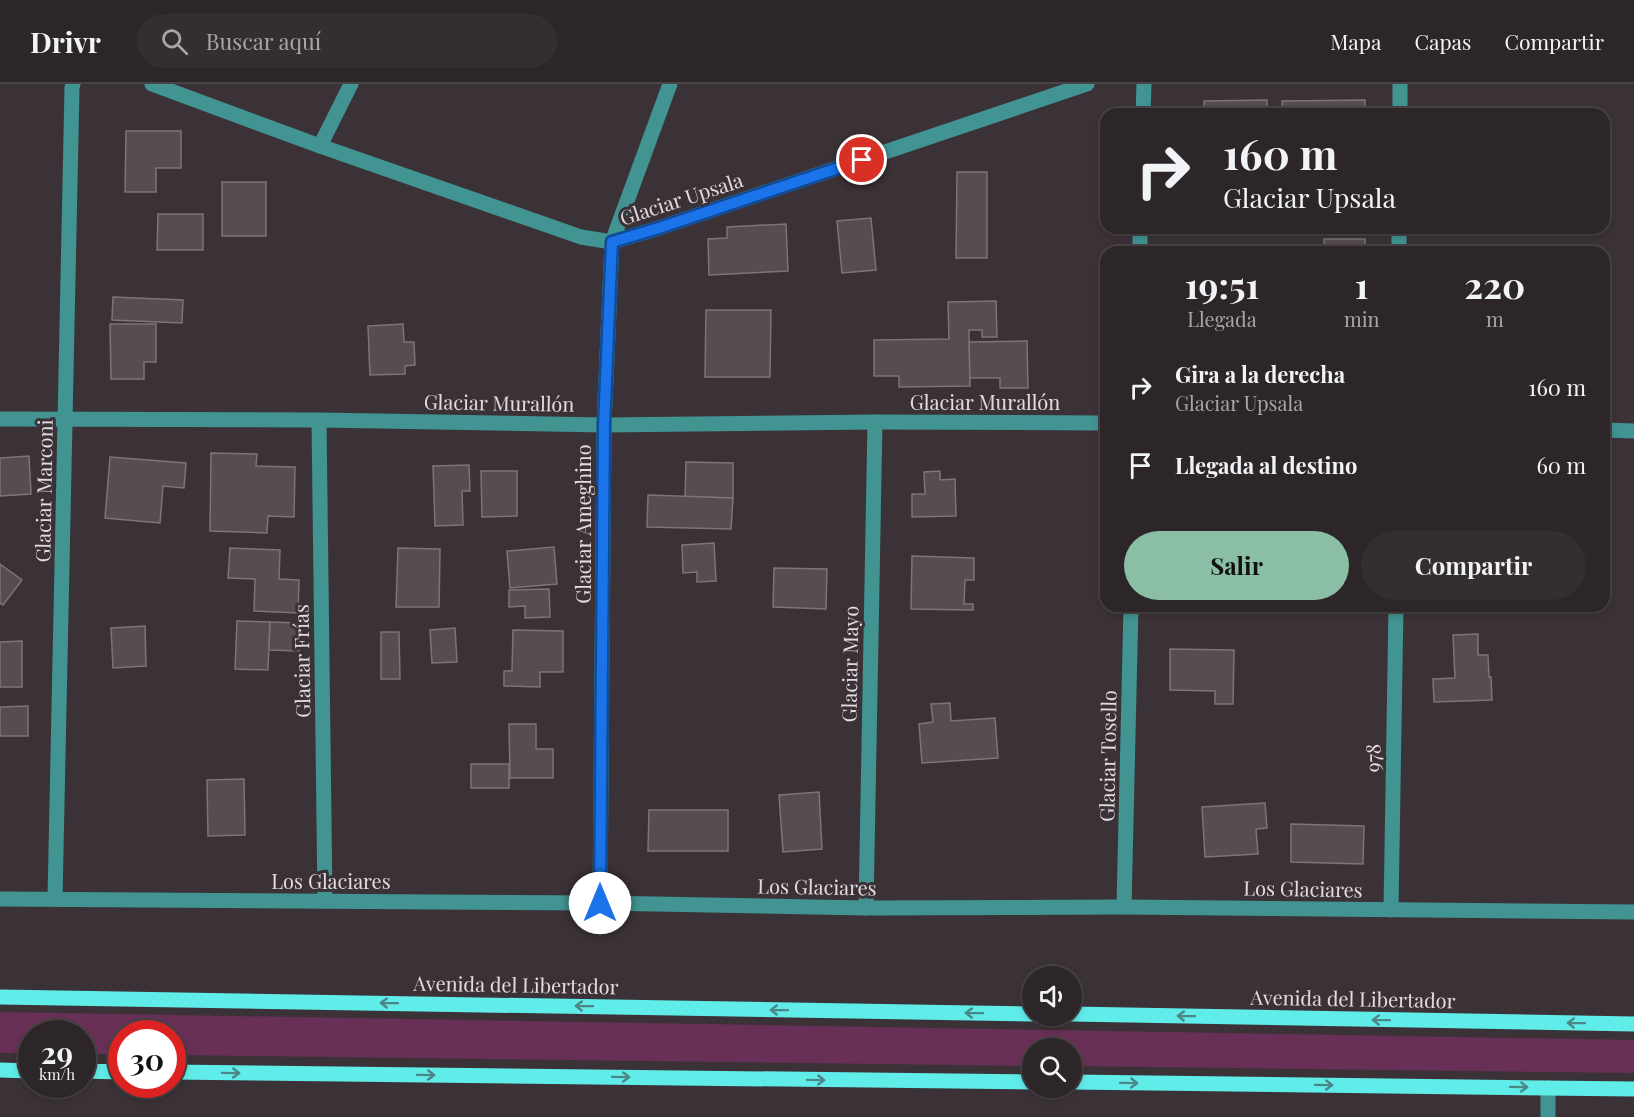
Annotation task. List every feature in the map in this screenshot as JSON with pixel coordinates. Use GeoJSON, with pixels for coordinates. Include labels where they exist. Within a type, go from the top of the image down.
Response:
{"type":"FeatureCollection","features":[{"type":"Feature","properties":{"kind":"main road","name":"Avenida del Libertador"},"geometry":{"type":"LineString","coordinates":[[0,997],[1022,1014]]}},
{"type":"Feature","properties":{"kind":"main road","name":"Avenida del Libertador"},"geometry":{"type":"LineString","coordinates":[[1082,1014],[1634,1024]]}},
{"type":"Feature","properties":{"kind":"main road"},"geometry":{"type":"LineString","coordinates":[[0,1070],[18,1071]]}},
{"type":"Feature","properties":{"kind":"main road"},"geometry":{"type":"LineString","coordinates":[[186,1072],[1022,1082]]}},
{"type":"Feature","properties":{"kind":"main road"},"geometry":{"type":"LineString","coordinates":[[1082,1082],[1634,1089]]}},
{"type":"Feature","properties":{"kind":"street","name":"Glaciar Marconi"},"geometry":{"type":"LineString","coordinates":[[56,899],[73,84]]}},
{"type":"Feature","properties":{"kind":"street","name":"Glaciar Upsala"},"geometry":{"type":"LineString","coordinates":[[152,84],[320,146],[581,237],[612,242],[1087,84]]}},
{"type":"Feature","properties":{"kind":"street"},"geometry":{"type":"LineString","coordinates":[[320,146],[351,84]]}},
{"type":"Feature","properties":{"kind":"street","name":"Glaciar Ameghino"},"geometry":{"type":"LineString","coordinates":[[600,903],[604,425],[612,242],[670,84]]}},
{"type":"Feature","properties":{"kind":"street"},"geometry":{"type":"LineString","coordinates":[[1143,108],[1144,84]]}},
{"type":"Feature","properties":{"kind":"street"},"geometry":{"type":"LineString","coordinates":[[1400,84],[1400,108]]}},
{"type":"Feature","properties":{"kind":"street","name":"Glaciar Murallón"},"geometry":{"type":"LineString","coordinates":[[0,419],[319,420],[604,425],[874,422],[1100,423]]}},
{"type":"Feature","properties":{"kind":"street","name":"Glaciar Frías"},"geometry":{"type":"LineString","coordinates":[[319,420],[326,901]]}},
{"type":"Feature","properties":{"kind":"street","name":"Glaciar Mayo"},"geometry":{"type":"LineString","coordinates":[[866,908],[874,422]]}},
{"type":"Feature","properties":{"kind":"street"},"geometry":{"type":"LineString","coordinates":[[1610,430],[1634,430]]}},
{"type":"Feature","properties":{"kind":"street","name":"Glaciar Tosello"},"geometry":{"type":"LineString","coordinates":[[1124,907],[1131,612]]}},
{"type":"Feature","properties":{"kind":"street","name":"978"},"geometry":{"type":"LineString","coordinates":[[1391,910],[1396,612]]}},
{"type":"Feature","properties":{"kind":"street","name":"Los Glaciares"},"geometry":{"type":"LineString","coordinates":[[0,899],[600,903],[866,908],[1124,907],[1634,912]]}},
{"type":"Feature","properties":{"kind":"street"},"geometry":{"type":"LineString","coordinates":[[1548,1088],[1548,1117]]}},
{"type":"Feature","properties":{"kind":"shaded area"},"geometry":{"type":"Polygon","coordinates":[[[0,1012],[1634,1040],[1634,1073],[1082,1066],[1082,1038],[1022,1038],[1022,1066],[186,1055],[186,1020],[108,1020],[108,1054],[96,1054],[96,1020],[18,1020],[18,1053],[0,1053],[0,1012]]]}},
{"type":"Feature","properties":{"kind":"building"},"geometry":{"type":"Polygon","coordinates":[[[1267,100],[1267,108],[1204,108],[1204,101],[1267,100]]]}},
{"type":"Feature","properties":{"kind":"building"},"geometry":{"type":"Polygon","coordinates":[[[1365,100],[1365,108],[1282,108],[1282,101],[1365,100]]]}},
{"type":"Feature","properties":{"kind":"building"},"geometry":{"type":"Polygon","coordinates":[[[126,131],[181,131],[181,168],[156,168],[156,192],[125,192],[126,131]]]}},
{"type":"Feature","properties":{"kind":"building"},"geometry":{"type":"Polygon","coordinates":[[[957,172],[987,172],[987,258],[956,258],[957,172]]]}},
{"type":"Feature","properties":{"kind":"building"},"geometry":{"type":"Polygon","coordinates":[[[222,182],[266,182],[266,236],[222,236],[222,182]]]}},
{"type":"Feature","properties":{"kind":"building"},"geometry":{"type":"Polygon","coordinates":[[[158,214],[203,214],[203,250],[157,250],[158,214]]]}},
{"type":"Feature","properties":{"kind":"building"},"geometry":{"type":"Polygon","coordinates":[[[871,218],[876,270],[842,273],[837,221],[871,218]]]}},
{"type":"Feature","properties":{"kind":"building"},"geometry":{"type":"Polygon","coordinates":[[[786,224],[788,271],[709,275],[708,239],[727,238],[727,227],[786,224]]]}},
{"type":"Feature","properties":{"kind":"building"},"geometry":{"type":"Polygon","coordinates":[[[1324,239],[1365,239],[1365,246],[1324,246],[1324,239]]]}},
{"type":"Feature","properties":{"kind":"building"},"geometry":{"type":"Polygon","coordinates":[[[1180,245],[1220,245],[1220,246],[1180,245]]]}},
{"type":"Feature","properties":{"kind":"building"},"geometry":{"type":"Polygon","coordinates":[[[113,297],[183,300],[182,323],[112,320],[113,297]]]}},
{"type":"Feature","properties":{"kind":"building"},"geometry":{"type":"Polygon","coordinates":[[[996,301],[997,337],[982,337],[982,330],[969,330],[970,386],[899,387],[899,376],[874,376],[874,340],[949,339],[948,302],[996,301]]]}},
{"type":"Feature","properties":{"kind":"building"},"geometry":{"type":"Polygon","coordinates":[[[706,310],[771,310],[770,377],[705,377],[706,310]]]}},
{"type":"Feature","properties":{"kind":"building"},"geometry":{"type":"Polygon","coordinates":[[[110,324],[156,324],[156,362],[144,362],[144,379],[111,379],[110,324]]]}},
{"type":"Feature","properties":{"kind":"building"},"geometry":{"type":"Polygon","coordinates":[[[403,324],[404,342],[414,342],[415,365],[405,366],[405,374],[370,375],[368,326],[403,324]]]}},
{"type":"Feature","properties":{"kind":"building"},"geometry":{"type":"Polygon","coordinates":[[[1027,341],[1028,388],[1000,388],[1000,378],[970,378],[969,342],[1027,341]]]}},
{"type":"Feature","properties":{"kind":"building"},"geometry":{"type":"Polygon","coordinates":[[[211,453],[257,454],[256,466],[295,467],[294,517],[268,516],[267,533],[210,531],[211,453]]]}},
{"type":"Feature","properties":{"kind":"building"},"geometry":{"type":"Polygon","coordinates":[[[29,456],[31,494],[0,496],[0,458],[29,456]]]}},
{"type":"Feature","properties":{"kind":"building"},"geometry":{"type":"Polygon","coordinates":[[[110,457],[186,463],[184,488],[163,486],[160,523],[105,518],[110,457]]]}},
{"type":"Feature","properties":{"kind":"building"},"geometry":{"type":"Polygon","coordinates":[[[686,462],[733,463],[733,498],[685,497],[686,462]]]}},
{"type":"Feature","properties":{"kind":"building"},"geometry":{"type":"Polygon","coordinates":[[[469,465],[470,491],[462,491],[463,525],[435,526],[433,466],[469,465]]]}},
{"type":"Feature","properties":{"kind":"building"},"geometry":{"type":"Polygon","coordinates":[[[481,471],[517,471],[517,516],[482,517],[481,471]]]}},
{"type":"Feature","properties":{"kind":"building"},"geometry":{"type":"Polygon","coordinates":[[[940,471],[940,480],[955,479],[956,516],[912,517],[912,494],[925,494],[924,472],[940,471]]]}},
{"type":"Feature","properties":{"kind":"building"},"geometry":{"type":"Polygon","coordinates":[[[648,495],[733,498],[731,529],[647,527],[648,495]]]}},
{"type":"Feature","properties":{"kind":"building"},"geometry":{"type":"Polygon","coordinates":[[[714,543],[716,581],[697,582],[697,572],[683,573],[682,545],[714,543]]]}},
{"type":"Feature","properties":{"kind":"building"},"geometry":{"type":"Polygon","coordinates":[[[554,547],[557,584],[510,588],[507,551],[554,547]]]}},
{"type":"Feature","properties":{"kind":"building"},"geometry":{"type":"Polygon","coordinates":[[[230,548],[280,550],[279,579],[299,580],[298,613],[254,611],[255,579],[228,578],[230,548]]]}},
{"type":"Feature","properties":{"kind":"building"},"geometry":{"type":"Polygon","coordinates":[[[398,548],[440,549],[439,607],[396,607],[398,548]]]}},
{"type":"Feature","properties":{"kind":"building"},"geometry":{"type":"Polygon","coordinates":[[[912,556],[974,558],[974,580],[965,580],[964,604],[973,604],[973,610],[911,609],[912,556]]]}},
{"type":"Feature","properties":{"kind":"building"},"geometry":{"type":"Polygon","coordinates":[[[0,564],[22,580],[3,605],[0,603],[0,564]]]}},
{"type":"Feature","properties":{"kind":"building"},"geometry":{"type":"Polygon","coordinates":[[[774,568],[827,569],[826,609],[773,607],[774,568]]]}},
{"type":"Feature","properties":{"kind":"building"},"geometry":{"type":"Polygon","coordinates":[[[549,589],[550,617],[525,618],[525,606],[509,607],[509,590],[549,589]]]}},
{"type":"Feature","properties":{"kind":"building"},"geometry":{"type":"Polygon","coordinates":[[[237,621],[270,622],[268,670],[235,669],[237,621]]]}},
{"type":"Feature","properties":{"kind":"building"},"geometry":{"type":"Polygon","coordinates":[[[270,622],[300,623],[299,651],[269,650],[270,622]]]}},
{"type":"Feature","properties":{"kind":"building"},"geometry":{"type":"Polygon","coordinates":[[[145,626],[146,666],[113,668],[111,628],[145,626]]]}},
{"type":"Feature","properties":{"kind":"building"},"geometry":{"type":"Polygon","coordinates":[[[455,628],[457,662],[432,663],[430,630],[455,628]]]}},
{"type":"Feature","properties":{"kind":"building"},"geometry":{"type":"Polygon","coordinates":[[[513,630],[563,631],[563,672],[540,672],[540,687],[504,686],[504,671],[512,671],[513,630]]]}},
{"type":"Feature","properties":{"kind":"building"},"geometry":{"type":"Polygon","coordinates":[[[381,632],[399,632],[400,679],[381,679],[381,632]]]}},
{"type":"Feature","properties":{"kind":"building"},"geometry":{"type":"Polygon","coordinates":[[[1478,634],[1478,655],[1488,655],[1492,700],[1434,702],[1433,679],[1455,678],[1453,635],[1478,634]]]}},
{"type":"Feature","properties":{"kind":"building"},"geometry":{"type":"Polygon","coordinates":[[[22,641],[22,687],[0,687],[0,642],[22,641]]]}},
{"type":"Feature","properties":{"kind":"building"},"geometry":{"type":"Polygon","coordinates":[[[1170,649],[1234,650],[1233,704],[1215,704],[1215,691],[1170,690],[1170,649]]]}},
{"type":"Feature","properties":{"kind":"building"},"geometry":{"type":"Polygon","coordinates":[[[950,703],[951,721],[995,718],[998,758],[922,763],[919,724],[933,722],[931,704],[950,703]]]}},
{"type":"Feature","properties":{"kind":"building"},"geometry":{"type":"Polygon","coordinates":[[[28,706],[28,736],[0,736],[0,707],[28,706]]]}},
{"type":"Feature","properties":{"kind":"building"},"geometry":{"type":"Polygon","coordinates":[[[509,724],[536,724],[536,749],[553,749],[553,778],[510,778],[509,724]]]}},
{"type":"Feature","properties":{"kind":"building"},"geometry":{"type":"Polygon","coordinates":[[[471,764],[509,764],[509,788],[471,788],[471,764]]]}},
{"type":"Feature","properties":{"kind":"building"},"geometry":{"type":"Polygon","coordinates":[[[244,779],[245,835],[208,836],[207,780],[244,779]]]}},
{"type":"Feature","properties":{"kind":"building"},"geometry":{"type":"Polygon","coordinates":[[[819,792],[822,849],[783,852],[779,795],[819,792]]]}},
{"type":"Feature","properties":{"kind":"building"},"geometry":{"type":"Polygon","coordinates":[[[1265,803],[1267,828],[1256,829],[1258,854],[1205,857],[1202,807],[1265,803]]]}},
{"type":"Feature","properties":{"kind":"building"},"geometry":{"type":"Polygon","coordinates":[[[649,810],[728,810],[728,851],[648,851],[649,810]]]}},
{"type":"Feature","properties":{"kind":"building"},"geometry":{"type":"Polygon","coordinates":[[[1291,824],[1364,826],[1363,864],[1291,862],[1291,824]]]}},
{"type":"Feature","properties":{"kind":"route"},"geometry":{"type":"LineString","coordinates":[[600,903],[604,425],[612,242],[862,160]]}}]}
